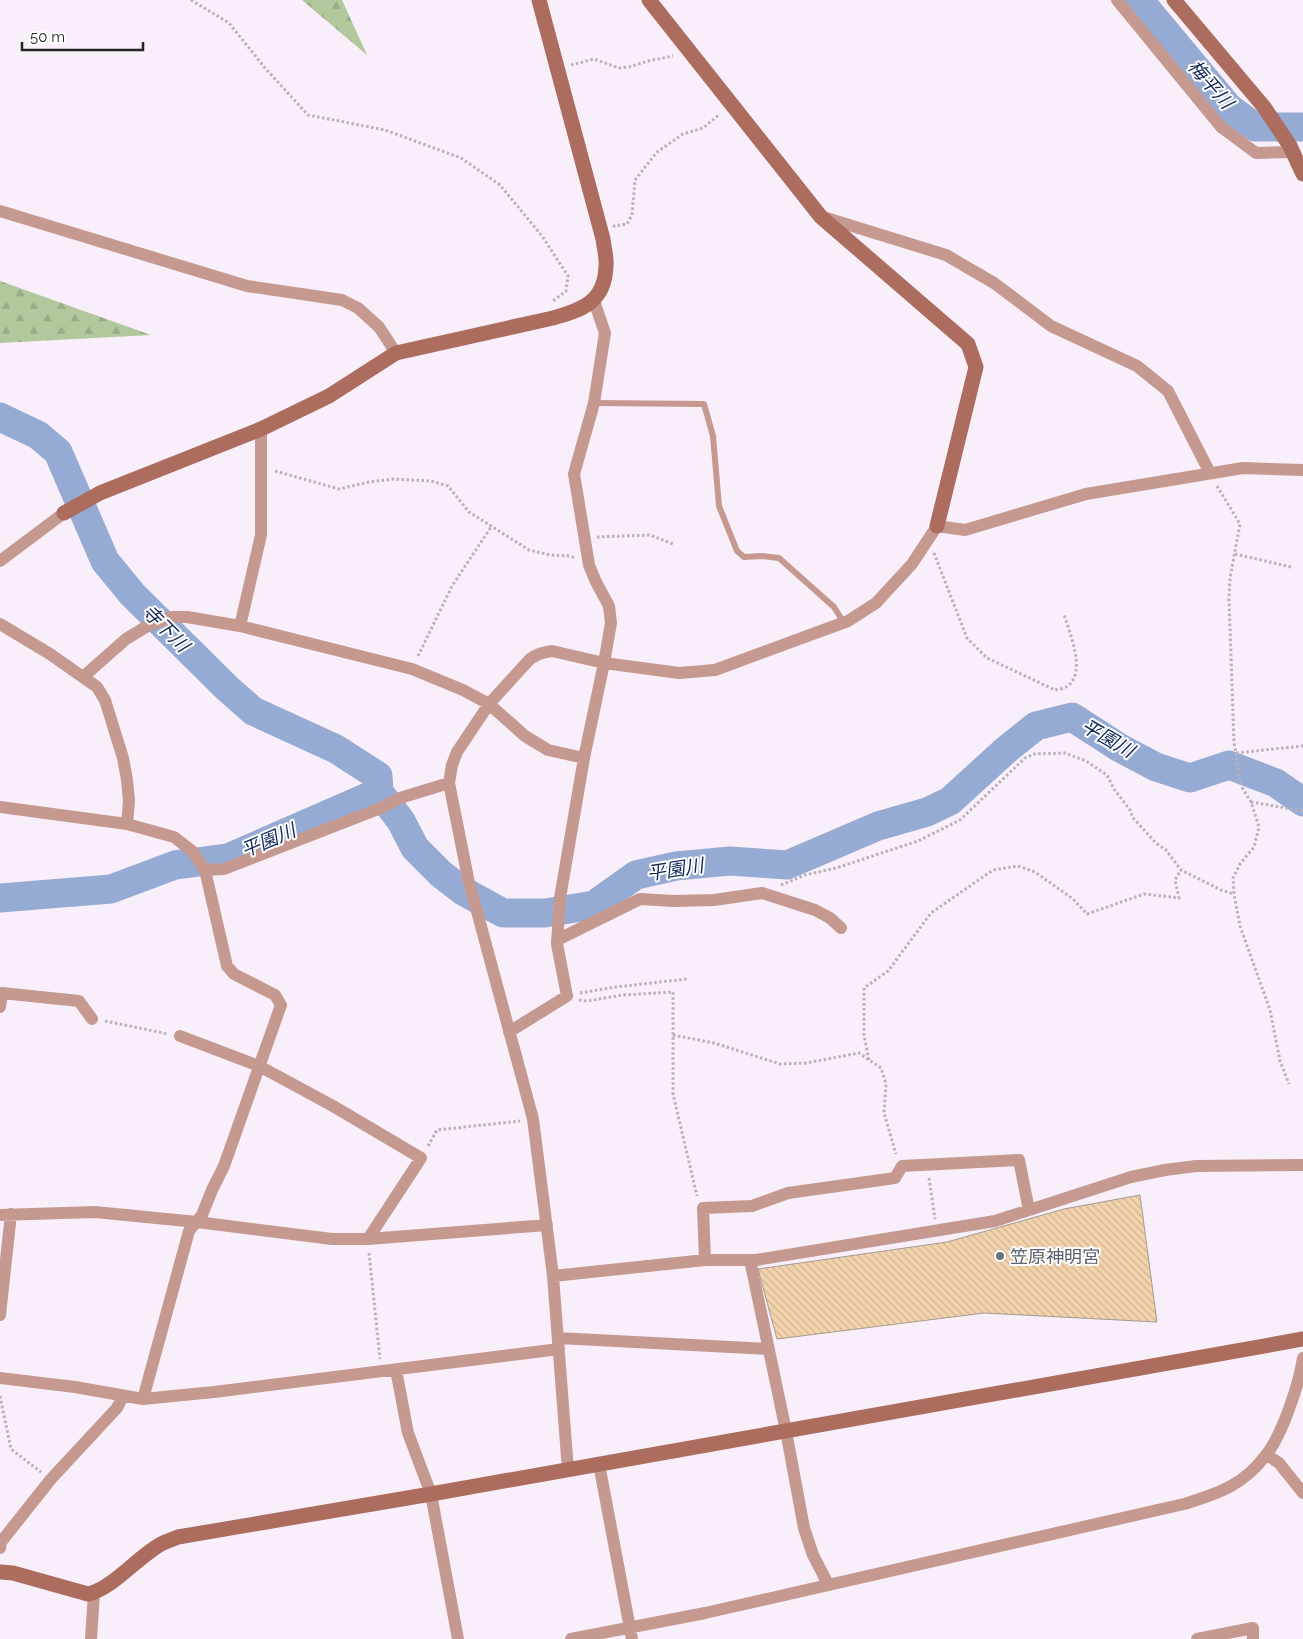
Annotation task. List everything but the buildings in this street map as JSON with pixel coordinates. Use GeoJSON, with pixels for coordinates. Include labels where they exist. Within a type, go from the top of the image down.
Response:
{"type":"FeatureCollection","features":[{"type":"Feature","properties":{"kind":"street"},"geometry":{"type":"LineString","coordinates":[[0,561],[64,513],[100,493],[261,429],[330,396],[396,353],[553,318],[573,312],[594,301],[605,279],[607,265],[603,239],[539,0]]}},
{"type":"Feature","properties":{"kind":"street"},"geometry":{"type":"LineString","coordinates":[[568,1470],[553,1276],[533,1119],[468,878],[449,783],[452,765],[457,752],[489,704],[536,654],[552,651],[604,663],[679,673],[715,670],[844,623],[876,603],[912,564],[937,526],[976,367],[968,344],[821,217],[649,0]]}},
{"type":"Feature","properties":{"kind":"street"},"geometry":{"type":"LineString","coordinates":[[1117,0],[1221,127],[1256,152],[1291,149]]}},
{"type":"Feature","properties":{"kind":"street"},"geometry":{"type":"LineString","coordinates":[[1174,0],[1264,107],[1291,149],[1303,174]]}},
{"type":"Feature","properties":{"kind":"street"},"geometry":{"type":"LineString","coordinates":[[0,211],[247,286],[342,300],[358,308],[378,327],[396,353]]}},
{"type":"Feature","properties":{"kind":"street"},"geometry":{"type":"LineString","coordinates":[[821,217],[946,255],[994,283],[1051,326],[1136,366],[1168,391],[1210,473]]}},
{"type":"Feature","properties":{"kind":"street"},"geometry":{"type":"LineString","coordinates":[[509,1032],[567,996],[557,940],[560,898],[610,623],[609,606],[589,565],[574,474],[594,403],[605,333],[594,301]]}},
{"type":"Feature","properties":{"kind":"street"},"geometry":{"type":"LineString","coordinates":[[240,626],[261,535],[261,429]]}},
{"type":"Feature","properties":{"kind":"street"},"geometry":{"type":"LineString","coordinates":[[937,526],[965,530],[1086,494],[1210,473],[1243,468],[1303,470]]}},
{"type":"Feature","properties":{"kind":"street"},"geometry":{"type":"LineString","coordinates":[[83,677],[126,639],[149,625],[172,617],[187,617],[240,626],[412,669],[463,690],[489,704],[525,736],[548,750],[584,758]]}},
{"type":"Feature","properties":{"kind":"street"},"geometry":{"type":"LineString","coordinates":[[0,624],[50,654],[97,687],[106,700],[123,758],[127,780],[129,801],[126,824]]}},
{"type":"Feature","properties":{"kind":"street"},"geometry":{"type":"LineString","coordinates":[[205,870],[224,869],[381,808],[400,798],[449,783]]}},
{"type":"Feature","properties":{"kind":"street"},"geometry":{"type":"LineString","coordinates":[[0,807],[126,824],[174,837],[192,851],[205,870],[227,966],[234,974],[275,994],[281,1005],[224,1166],[202,1215],[189,1231],[143,1399]]}},
{"type":"Feature","properties":{"kind":"street"},"geometry":{"type":"LineString","coordinates":[[557,940],[640,899],[673,901],[714,900],[762,893],[814,910],[830,918],[841,928]]}},
{"type":"Feature","properties":{"kind":"street"},"geometry":{"type":"LineString","coordinates":[[0,1007],[2,993],[79,1001],[92,1019]]}},
{"type":"Feature","properties":{"kind":"street"},"geometry":{"type":"LineString","coordinates":[[180,1036],[259,1066],[333,1106],[421,1158],[368,1239]]}},
{"type":"Feature","properties":{"kind":"street"},"geometry":{"type":"LineString","coordinates":[[705,1260],[703,1208],[752,1206],[788,1192],[895,1178],[902,1166],[1019,1160],[1029,1210]]}},
{"type":"Feature","properties":{"kind":"street"},"geometry":{"type":"LineString","coordinates":[[553,1276],[705,1260],[750,1260],[995,1221],[1130,1177],[1165,1170],[1196,1166],[1303,1165]]}},
{"type":"Feature","properties":{"kind":"street"},"geometry":{"type":"LineString","coordinates":[[0,1315],[5,1215],[95,1212],[197,1222],[332,1239],[368,1239],[547,1225]]}},
{"type":"Feature","properties":{"kind":"street"},"geometry":{"type":"LineString","coordinates":[[750,1260],[786,1431],[804,1528],[812,1555],[828,1584]]}},
{"type":"Feature","properties":{"kind":"street"},"geometry":{"type":"LineString","coordinates":[[0,1572],[13,1573],[88,1594],[116,1579],[162,1543],[178,1537],[1303,1340]]}},
{"type":"Feature","properties":{"kind":"street"},"geometry":{"type":"LineString","coordinates":[[0,1378],[75,1387],[143,1399],[396,1370],[558,1343],[769,1349]]}},
{"type":"Feature","properties":{"kind":"street"},"geometry":{"type":"LineString","coordinates":[[571,1639],[631,1633],[705,1612],[1184,1504],[1231,1486],[1249,1474],[1267,1455],[1279,1433],[1299,1376],[1303,1358]]}},
{"type":"Feature","properties":{"kind":"street"},"geometry":{"type":"LineString","coordinates":[[396,1370],[408,1433],[431,1494],[458,1639]]}},
{"type":"Feature","properties":{"kind":"street"},"geometry":{"type":"LineString","coordinates":[[0,1548],[1,1542],[51,1479],[117,1408],[123,1396]]}},
{"type":"Feature","properties":{"kind":"street"},"geometry":{"type":"LineString","coordinates":[[1267,1455],[1278,1463],[1303,1494]]}},
{"type":"Feature","properties":{"kind":"street"},"geometry":{"type":"LineString","coordinates":[[599,1464],[631,1633]]}},
{"type":"Feature","properties":{"kind":"street"},"geometry":{"type":"LineString","coordinates":[[92,1639],[94,1592]]}},
{"type":"Feature","properties":{"kind":"street"},"geometry":{"type":"LineString","coordinates":[[1197,1639],[1253,1628],[1253,1639]]}},
{"type":"Feature","properties":{"kind":"lane"},"geometry":{"type":"LineString","coordinates":[[594,403],[704,404],[713,436],[719,506],[737,550],[744,557],[762,556],[778,558],[834,607],[844,623]]}},
{"type":"Feature","properties":{"kind":"path"},"geometry":{"type":"LineString","coordinates":[[190,0],[229,23],[265,68],[308,115],[394,133],[461,158],[500,185],[542,236],[568,276],[566,291],[551,303],[553,318]]}},
{"type":"Feature","properties":{"kind":"path"},"geometry":{"type":"LineString","coordinates":[[557,69],[594,59],[619,68],[629,67],[675,55],[686,46]]}},
{"type":"Feature","properties":{"kind":"path"},"geometry":{"type":"LineString","coordinates":[[615,235],[614,226],[627,224],[632,215],[635,180],[657,152],[683,134],[703,128],[732,105]]}},
{"type":"Feature","properties":{"kind":"path"},"geometry":{"type":"LineString","coordinates":[[261,474],[272,470],[339,489],[368,482],[394,479],[431,481],[448,486],[469,512],[529,550],[550,555],[570,556],[589,565]]}},
{"type":"Feature","properties":{"kind":"path"},"geometry":{"type":"LineString","coordinates":[[1210,473],[1240,524],[1230,578],[1229,599],[1234,743],[1239,779],[1251,802],[1259,827],[1254,847],[1240,864],[1233,878],[1234,894],[1240,926],[1270,1010],[1280,1061],[1288,1084]]}},
{"type":"Feature","properties":{"kind":"path"},"geometry":{"type":"LineString","coordinates":[[412,669],[452,586],[491,527]]}},
{"type":"Feature","properties":{"kind":"path"},"geometry":{"type":"LineString","coordinates":[[584,538],[650,535],[673,544]]}},
{"type":"Feature","properties":{"kind":"path"},"geometry":{"type":"LineString","coordinates":[[926,542],[936,556],[967,638],[988,658],[1055,690],[1066,687],[1075,676],[1077,661],[1064,614]]}},
{"type":"Feature","properties":{"kind":"path"},"geometry":{"type":"LineString","coordinates":[[1235,554],[1291,567]]}},
{"type":"Feature","properties":{"kind":"path"},"geometry":{"type":"LineString","coordinates":[[1236,753],[1303,746]]}},
{"type":"Feature","properties":{"kind":"path"},"geometry":{"type":"LineString","coordinates":[[762,893],[805,875],[836,868],[918,841],[960,820],[1025,758],[1034,754],[1065,753],[1086,761],[1107,774],[1114,789],[1130,810],[1133,818],[1156,843],[1166,850],[1181,870],[1221,890],[1234,894]]}},
{"type":"Feature","properties":{"kind":"path"},"geometry":{"type":"LineString","coordinates":[[1251,802],[1303,811]]}},
{"type":"Feature","properties":{"kind":"path"},"geometry":{"type":"LineString","coordinates":[[868,1060],[864,1036],[864,988],[888,971],[931,912],[993,870],[1018,866],[1035,872],[1073,899],[1087,914],[1144,894],[1179,898],[1175,880],[1181,870]]}},
{"type":"Feature","properties":{"kind":"path"},"geometry":{"type":"LineString","coordinates":[[567,996],[616,987],[687,979]]}},
{"type":"Feature","properties":{"kind":"path"},"geometry":{"type":"LineString","coordinates":[[567,996],[574,1000],[587,1001],[623,995],[672,992],[674,1094],[693,1184],[699,1204],[703,1208]]}},
{"type":"Feature","properties":{"kind":"path"},"geometry":{"type":"LineString","coordinates":[[92,1019],[180,1036]]}},
{"type":"Feature","properties":{"kind":"path"},"geometry":{"type":"LineString","coordinates":[[673,1035],[714,1044],[780,1064],[806,1063],[859,1054],[880,1068],[886,1084],[884,1113],[898,1160],[902,1166]]}},
{"type":"Feature","properties":{"kind":"path"},"geometry":{"type":"LineString","coordinates":[[421,1158],[438,1130],[533,1119]]}},
{"type":"Feature","properties":{"kind":"path"},"geometry":{"type":"LineString","coordinates":[[927,1165],[937,1230]]}},
{"type":"Feature","properties":{"kind":"path"},"geometry":{"type":"LineString","coordinates":[[368,1239],[381,1372]]}},
{"type":"Feature","properties":{"kind":"path"},"geometry":{"type":"LineString","coordinates":[[0,1396],[11,1449],[51,1479]]}},
{"type":"Feature","properties":{"kind":"green space"},"geometry":{"type":"Polygon","coordinates":[[[302,0],[342,0],[367,55],[302,0]]]}},
{"type":"Feature","properties":{"kind":"green space"},"geometry":{"type":"Polygon","coordinates":[[[0,281],[151,335],[0,343],[0,281]]]}},
{"type":"Feature","properties":{"kind":"waterway","name":"梅平川"},"geometry":{"type":"LineString","coordinates":[[1139,0],[1229,108],[1255,127],[1303,127]]}},
{"type":"Feature","properties":{"kind":"waterway","name":"寺下川"},"geometry":{"type":"LineString","coordinates":[[0,417],[38,435],[58,452],[105,561],[132,594],[227,688],[253,711],[336,749],[378,776],[379,792]]}},
{"type":"Feature","properties":{"kind":"waterway","name":"平園川"},"geometry":{"type":"LineString","coordinates":[[379,792],[401,821],[415,848],[441,874],[463,891],[503,913],[545,913],[594,905],[636,875],[676,866],[730,861],[787,865],[878,826],[927,812],[950,801],[1006,750],[1036,726],[1072,717],[1120,748],[1156,767],[1190,778],[1229,765],[1276,783],[1303,802]]}},
{"type":"Feature","properties":{"kind":"waterway","name":"平園川"},"geometry":{"type":"LineString","coordinates":[[0,898],[111,889],[175,865],[228,858],[379,792]]}},
{"type":"Feature","properties":{"kind":"place","name":"笠原神明宮"},"geometry":{"type":"Point","coordinates":[1000,1256]}}]}
